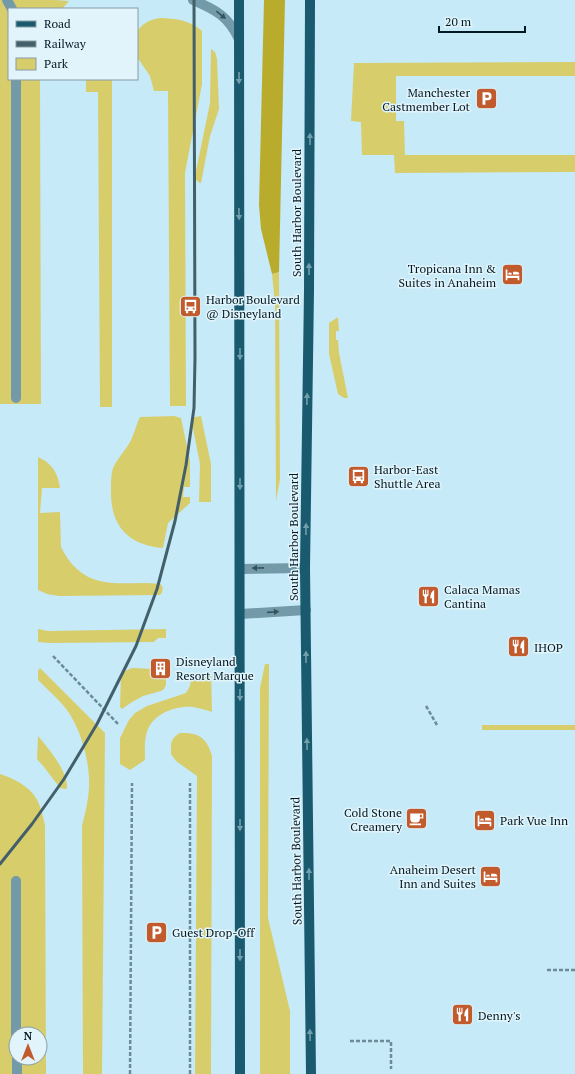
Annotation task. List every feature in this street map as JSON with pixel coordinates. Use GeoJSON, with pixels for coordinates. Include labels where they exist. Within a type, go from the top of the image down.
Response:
{"type":"FeatureCollection","features":[{"type":"Feature","properties":{"kind":"main road"},"geometry":{"type":"LineString","coordinates":[[239,0],[240,1074]]}},
{"type":"Feature","properties":{"kind":"main road","name":"South Harbor Boulevard"},"geometry":{"type":"LineString","coordinates":[[310,0],[309,283],[305,568],[311,1074]]}},
{"type":"Feature","properties":{"kind":"lane"},"geometry":{"type":"LineString","coordinates":[[193,0],[213,9],[223,17],[232,26],[239,40]]}},
{"type":"Feature","properties":{"kind":"lane"},"geometry":{"type":"LineString","coordinates":[[16,80],[16,398]]}},
{"type":"Feature","properties":{"kind":"lane"},"geometry":{"type":"LineString","coordinates":[[240,569],[305,568]]}},
{"type":"Feature","properties":{"kind":"lane"},"geometry":{"type":"LineString","coordinates":[[240,614],[306,610]]}},
{"type":"Feature","properties":{"kind":"lane"},"geometry":{"type":"LineString","coordinates":[[16,881],[16,1026]]}},
{"type":"Feature","properties":{"kind":"path"},"geometry":{"type":"LineString","coordinates":[[53,656],[118,724]]}},
{"type":"Feature","properties":{"kind":"path"},"geometry":{"type":"LineString","coordinates":[[426,706],[437,725]]}},
{"type":"Feature","properties":{"kind":"path"},"geometry":{"type":"LineString","coordinates":[[130,1074],[132,783]]}},
{"type":"Feature","properties":{"kind":"path"},"geometry":{"type":"LineString","coordinates":[[190,783],[190,1074]]}},
{"type":"Feature","properties":{"kind":"path"},"geometry":{"type":"LineString","coordinates":[[546,970],[575,970]]}},
{"type":"Feature","properties":{"kind":"path"},"geometry":{"type":"LineString","coordinates":[[350,1041],[391,1041],[391,1069]]}},
{"type":"Feature","properties":{"kind":"green space"},"geometry":{"type":"Polygon","coordinates":[[[0,0],[69,1],[63,8],[8,8],[8,80],[40,80],[41,404],[0,404],[0,0]]]}},
{"type":"Feature","properties":{"kind":"green space"},"geometry":{"type":"Polygon","coordinates":[[[161,18],[183,21],[202,31],[202,84],[185,173],[186,406],[170,406],[168,91],[154,91],[150,76],[138,58],[138,30],[141,26],[154,19],[161,18]]]}},
{"type":"Feature","properties":{"kind":"green space"},"geometry":{"type":"Polygon","coordinates":[[[211,49],[215,52],[217,59],[219,109],[210,136],[200,183],[196,180],[195,176],[210,103],[211,49]]]}},
{"type":"Feature","properties":{"kind":"green space"},"geometry":{"type":"Polygon","coordinates":[[[575,62],[575,76],[396,76],[396,121],[404,121],[405,155],[575,155],[575,172],[395,173],[394,155],[362,155],[361,122],[351,121],[354,63],[575,62]]]}},
{"type":"Feature","properties":{"kind":"green space"},"geometry":{"type":"Polygon","coordinates":[[[86,80],[112,80],[112,407],[100,407],[98,92],[86,92],[86,80]]]}},
{"type":"Feature","properties":{"kind":"green space"},"geometry":{"type":"Polygon","coordinates":[[[279,272],[280,479],[276,501],[275,304],[272,274],[279,272]]]}},
{"type":"Feature","properties":{"kind":"green space"},"geometry":{"type":"Polygon","coordinates":[[[338,317],[339,331],[336,331],[336,340],[338,340],[339,353],[348,398],[344,398],[338,394],[329,354],[329,323],[338,317]]]}},
{"type":"Feature","properties":{"kind":"green space"},"geometry":{"type":"Polygon","coordinates":[[[174,416],[181,418],[190,461],[190,487],[184,487],[183,497],[190,497],[190,503],[168,523],[163,548],[140,543],[130,538],[123,531],[118,523],[111,502],[111,478],[113,468],[130,442],[140,417],[174,416]]]}},
{"type":"Feature","properties":{"kind":"green space"},"geometry":{"type":"Polygon","coordinates":[[[201,416],[211,464],[211,502],[199,502],[200,464],[191,418],[201,416]]]}},
{"type":"Feature","properties":{"kind":"green space"},"geometry":{"type":"Polygon","coordinates":[[[38,457],[51,465],[54,469],[60,488],[42,488],[40,513],[60,512],[61,547],[72,564],[86,576],[96,580],[117,583],[160,584],[163,589],[160,595],[59,596],[47,594],[38,590],[38,457]]]}},
{"type":"Feature","properties":{"kind":"green space"},"geometry":{"type":"Polygon","coordinates":[[[38,629],[48,631],[166,629],[166,638],[158,638],[154,642],[49,643],[38,642],[38,629]]]}},
{"type":"Feature","properties":{"kind":"green space"},"geometry":{"type":"Polygon","coordinates":[[[265,664],[269,664],[268,918],[290,1011],[290,1074],[260,1074],[260,688],[265,664]]]}},
{"type":"Feature","properties":{"kind":"green space"},"geometry":{"type":"Polygon","coordinates":[[[40,668],[105,733],[102,1074],[83,1074],[82,826],[89,784],[87,759],[81,738],[73,719],[62,704],[38,680],[38,671],[40,668]]]}},
{"type":"Feature","properties":{"kind":"green space"},"geometry":{"type":"Polygon","coordinates":[[[132,668],[154,669],[156,674],[166,675],[166,685],[161,691],[143,696],[122,709],[120,707],[121,675],[125,671],[132,668]]]}},
{"type":"Feature","properties":{"kind":"green space"},"geometry":{"type":"Polygon","coordinates":[[[192,673],[211,673],[212,712],[193,707],[186,707],[172,709],[166,712],[154,720],[147,732],[145,742],[145,760],[130,770],[120,764],[120,738],[129,720],[135,713],[147,706],[186,693],[190,686],[192,673]]]}},
{"type":"Feature","properties":{"kind":"green space"},"geometry":{"type":"Polygon","coordinates":[[[482,725],[575,725],[575,730],[482,730],[482,725]]]}},
{"type":"Feature","properties":{"kind":"green space"},"geometry":{"type":"Polygon","coordinates":[[[180,733],[187,733],[201,737],[208,745],[212,756],[211,1074],[195,1074],[197,776],[176,761],[171,754],[171,747],[174,737],[180,733]]]}},
{"type":"Feature","properties":{"kind":"green space"},"geometry":{"type":"Polygon","coordinates":[[[38,736],[61,767],[67,788],[60,788],[37,759],[38,736]]]}},
{"type":"Feature","properties":{"kind":"green space"},"geometry":{"type":"Polygon","coordinates":[[[0,774],[20,783],[33,794],[39,804],[45,825],[46,1026],[8,1026],[8,1066],[46,1066],[46,1074],[0,1074],[0,774]]]}},
{"type":"Feature","properties":{"kind":"shaded area"},"geometry":{"type":"Polygon","coordinates":[[[264,0],[285,0],[279,272],[272,274],[261,229],[259,205],[264,0]]]}},
{"type":"Feature","properties":{"kind":"railway"},"geometry":{"type":"LineString","coordinates":[[0,864],[32,824],[64,779],[97,724],[136,646],[157,589],[175,521],[186,465],[194,408],[194,0]]}},
{"type":"Feature","properties":{"kind":"place","name":"Manchester Castmember Lot"},"geometry":{"type":"Point","coordinates":[486,99]}},
{"type":"Feature","properties":{"kind":"place","name":"Tropicana Inn & Suites in Anaheim"},"geometry":{"type":"Point","coordinates":[512,275]}},
{"type":"Feature","properties":{"kind":"place","name":"Harbor Boulevard @ Disneyland"},"geometry":{"type":"Point","coordinates":[191,306]}},
{"type":"Feature","properties":{"kind":"place","name":"Harbor-East Shuttle Area"},"geometry":{"type":"Point","coordinates":[358,476]}},
{"type":"Feature","properties":{"kind":"place","name":"Calaca Mamas Cantina"},"geometry":{"type":"Point","coordinates":[428,596]}},
{"type":"Feature","properties":{"kind":"place","name":"IHOP"},"geometry":{"type":"Point","coordinates":[519,647]}},
{"type":"Feature","properties":{"kind":"place","name":"Disneyland Resort Marque"},"geometry":{"type":"Point","coordinates":[160,668]}},
{"type":"Feature","properties":{"kind":"place","name":"Cold Stone Creamery"},"geometry":{"type":"Point","coordinates":[417,819]}},
{"type":"Feature","properties":{"kind":"place","name":"Park Vue Inn"},"geometry":{"type":"Point","coordinates":[485,820]}},
{"type":"Feature","properties":{"kind":"place","name":"Anaheim Desert Inn and Suites"},"geometry":{"type":"Point","coordinates":[491,876]}},
{"type":"Feature","properties":{"kind":"place","name":"Guest Drop-Off"},"geometry":{"type":"Point","coordinates":[157,932]}},
{"type":"Feature","properties":{"kind":"place","name":"Denny's"},"geometry":{"type":"Point","coordinates":[462,1015]}}]}
